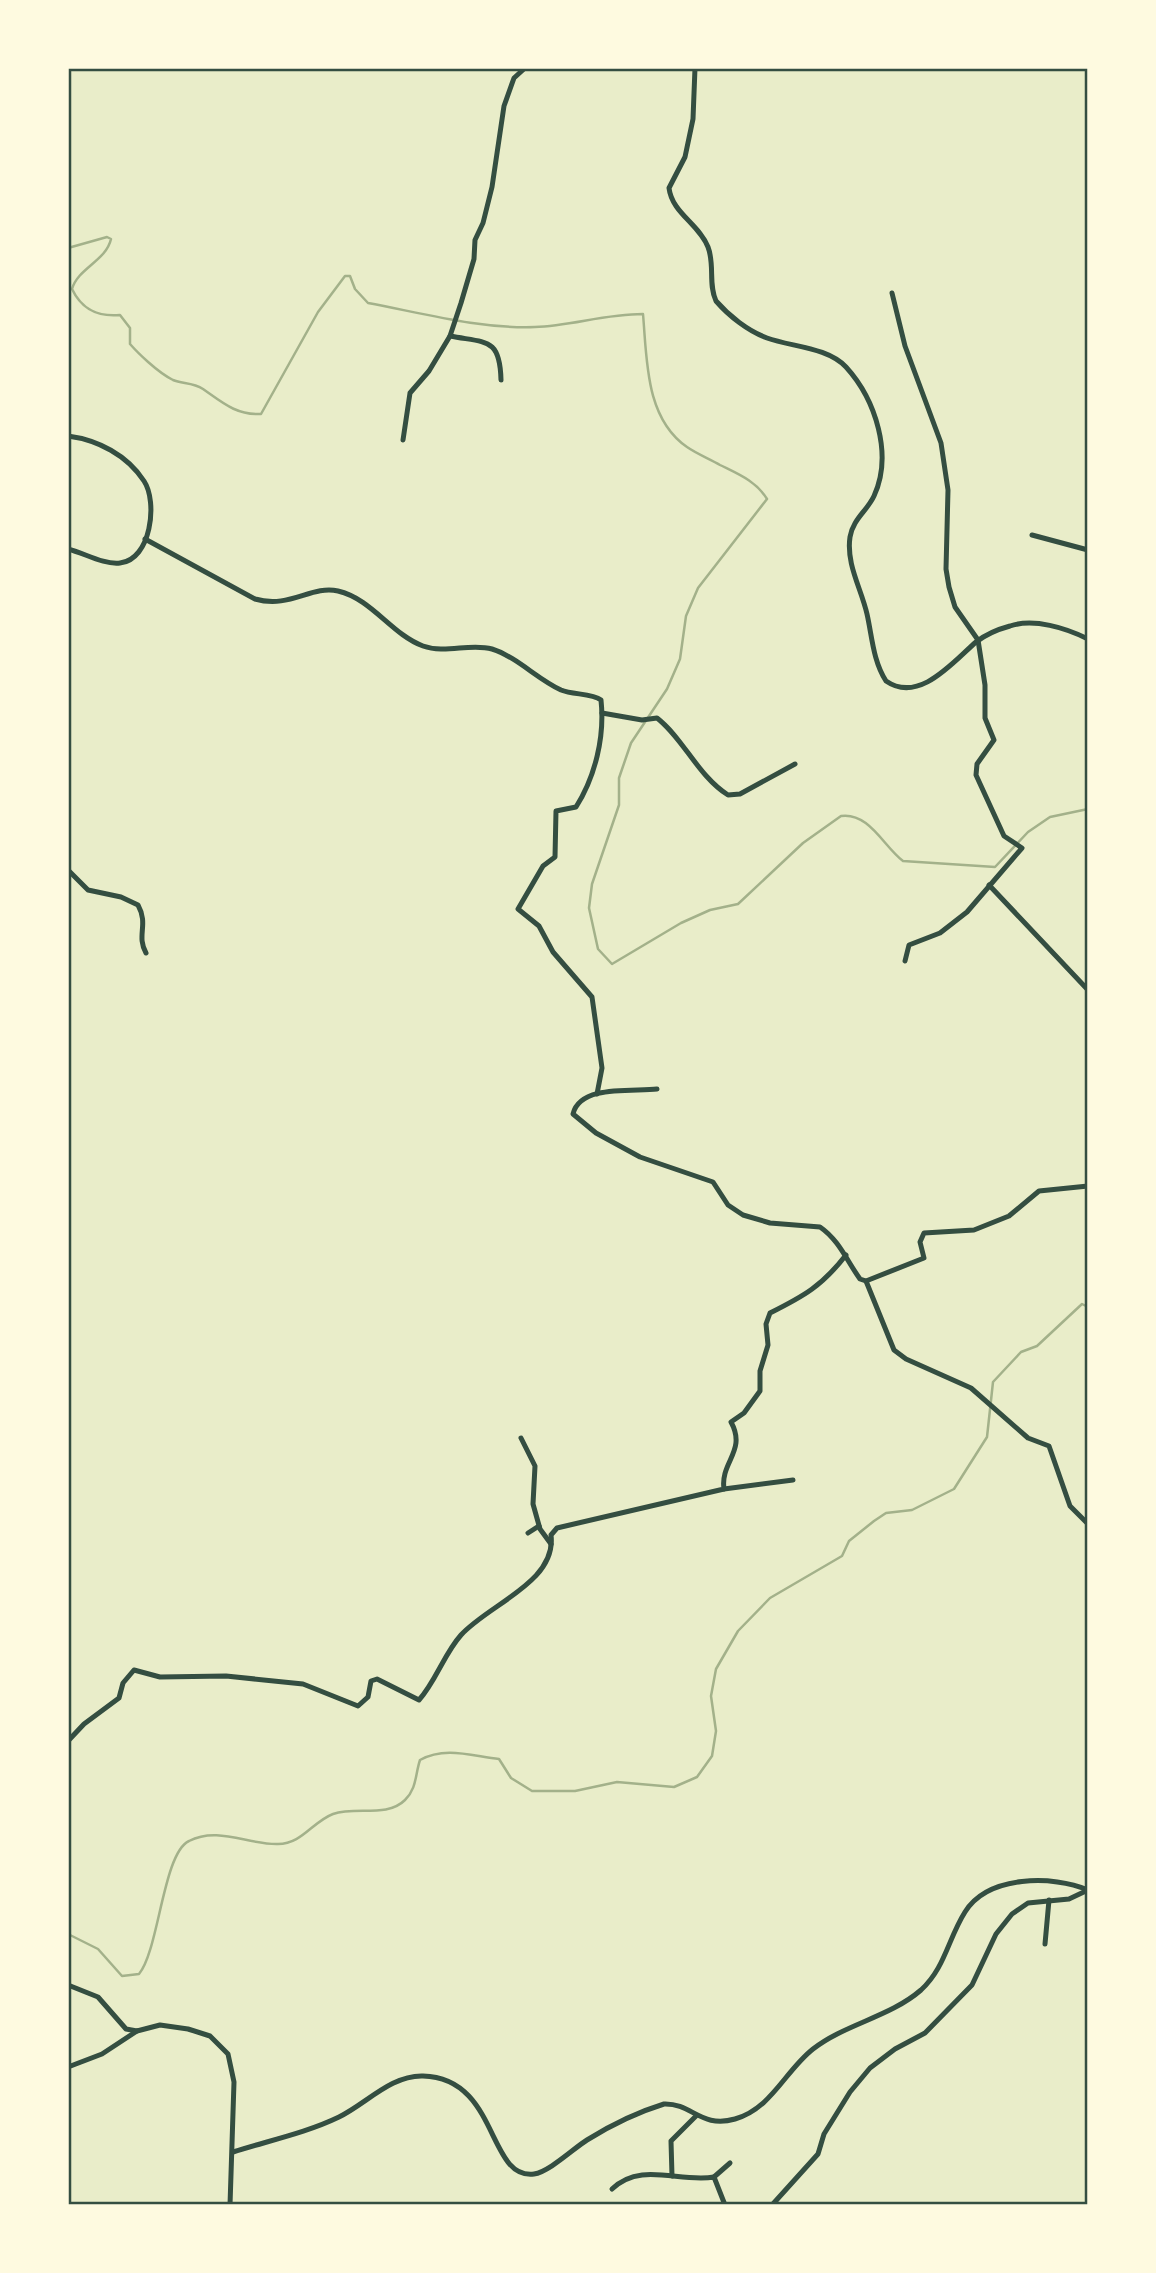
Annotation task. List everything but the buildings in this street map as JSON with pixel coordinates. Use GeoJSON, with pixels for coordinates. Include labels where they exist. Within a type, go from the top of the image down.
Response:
{"type":"FeatureCollection","features":[{"type":"Feature","properties":{"kind":"street"},"geometry":{"type":"LineString","coordinates":[[403,440],[410,393],[429,371],[450,336],[492,187],[504,106],[514,78],[525,68]]}},
{"type":"Feature","properties":{"kind":"street"},"geometry":{"type":"LineString","coordinates":[[695,68],[693,119],[685,157],[669,188],[675,205],[695,226],[709,249],[712,294],[716,301],[753,332],[825,353],[837,360],[846,367],[862,391],[876,419],[882,444],[878,485],[871,502],[852,527],[849,549],[880,671],[889,683],[904,689],[913,688],[938,675],[978,640],[1011,625],[1026,623],[1073,632],[1088,639]]}},
{"type":"Feature","properties":{"kind":"street"},"geometry":{"type":"LineString","coordinates":[[892,293],[905,346],[941,443],[948,490],[946,569],[949,587],[955,607],[978,640],[985,685],[985,718],[993,740],[978,764],[976,775],[1004,836],[1021,848],[967,912],[953,924],[909,946],[905,961]]}},
{"type":"Feature","properties":{"kind":"street"},"geometry":{"type":"LineString","coordinates":[[450,336],[493,345],[499,353],[501,380]]}},
{"type":"Feature","properties":{"kind":"street"},"geometry":{"type":"LineString","coordinates":[[68,436],[102,444],[130,465],[145,483],[151,505],[145,539],[135,556],[121,563],[68,549]]}},
{"type":"Feature","properties":{"kind":"street"},"geometry":{"type":"LineString","coordinates":[[1032,536],[1088,550]]}},
{"type":"Feature","properties":{"kind":"street"},"geometry":{"type":"LineString","coordinates":[[145,539],[256,599],[273,604],[327,590],[338,591],[364,604],[400,634],[424,646],[492,649],[555,687],[574,695],[599,698],[602,713],[600,748],[590,779],[576,807],[556,811],[555,857],[543,866],[518,909],[538,926],[553,952],[592,997],[602,1068],[597,1094]]}},
{"type":"Feature","properties":{"kind":"street"},"geometry":{"type":"LineString","coordinates":[[602,713],[642,720],[657,718],[669,728],[682,749],[728,795],[740,794],[794,764]]}},
{"type":"Feature","properties":{"kind":"street"},"geometry":{"type":"LineString","coordinates":[[68,870],[88,890],[129,899],[138,905],[144,919],[141,941],[146,953]]}},
{"type":"Feature","properties":{"kind":"street"},"geometry":{"type":"LineString","coordinates":[[989,885],[1088,990]]}},
{"type":"Feature","properties":{"kind":"street"},"geometry":{"type":"LineString","coordinates":[[657,1089],[597,1094],[582,1100],[573,1111],[575,1117],[596,1133],[649,1161],[713,1182],[728,1205],[743,1215],[770,1223],[820,1227],[846,1255],[860,1279],[866,1281],[924,1258],[920,1242],[924,1233],[974,1230],[1009,1216],[1039,1191],[1088,1186]]}},
{"type":"Feature","properties":{"kind":"street"},"geometry":{"type":"LineString","coordinates":[[724,1489],[727,1469],[737,1447],[731,1422],[744,1413],[760,1391],[770,1312],[808,1294],[827,1279],[846,1255]]}},
{"type":"Feature","properties":{"kind":"street"},"geometry":{"type":"LineString","coordinates":[[866,1281],[894,1350],[906,1359],[963,1383],[1028,1438],[1051,1447],[1071,1509],[1088,1524]]}},
{"type":"Feature","properties":{"kind":"street"},"geometry":{"type":"LineString","coordinates":[[521,1438],[535,1466],[533,1495],[539,1526],[553,1547]]}},
{"type":"Feature","properties":{"kind":"street"},"geometry":{"type":"LineString","coordinates":[[68,1741],[84,1724],[119,1698],[123,1683],[134,1670],[160,1676],[226,1676],[303,1684],[358,1706],[368,1697],[371,1681],[377,1679],[418,1700],[461,1634],[537,1576],[548,1564],[553,1547],[552,1532],[561,1527],[583,1524],[620,1511],[724,1489],[793,1480]]}},
{"type":"Feature","properties":{"kind":"street"},"geometry":{"type":"LineString","coordinates":[[528,1533],[539,1526]]}},
{"type":"Feature","properties":{"kind":"street"},"geometry":{"type":"LineString","coordinates":[[233,2152],[337,2118],[382,2090],[410,2077],[420,2076],[444,2079],[464,2088],[474,2100],[502,2155],[516,2169],[530,2174],[540,2172],[588,2139],[656,2106],[671,2104],[713,2123],[749,2114],[767,2100],[800,2059],[816,2046],[919,1992],[938,1972],[959,1923],[968,1907],[979,1898],[1012,1883],[1027,1880],[1061,1882],[1088,1890]]}},
{"type":"Feature","properties":{"kind":"street"},"geometry":{"type":"LineString","coordinates":[[772,2205],[818,2154],[824,2134],[850,2092],[870,2068],[895,2049],[925,2033],[972,1985],[996,1934],[1012,1914],[1028,1903],[1069,1899],[1088,1890]]}},
{"type":"Feature","properties":{"kind":"street"},"geometry":{"type":"LineString","coordinates":[[1045,1944],[1049,1900]]}},
{"type":"Feature","properties":{"kind":"street"},"geometry":{"type":"LineString","coordinates":[[68,1984],[98,1997],[117,2023],[126,2029],[137,2031]]}},
{"type":"Feature","properties":{"kind":"street"},"geometry":{"type":"LineString","coordinates":[[68,2067],[102,2054],[137,2031],[160,2025],[180,2027],[210,2036],[224,2048],[234,2082],[230,2205]]}},
{"type":"Feature","properties":{"kind":"street"},"geometry":{"type":"LineString","coordinates":[[672,2176],[671,2141],[696,2116]]}},
{"type":"Feature","properties":{"kind":"street"},"geometry":{"type":"LineString","coordinates":[[612,2189],[632,2175],[698,2180],[714,2177],[730,2163]]}},
{"type":"Feature","properties":{"kind":"street"},"geometry":{"type":"LineString","coordinates":[[714,2177],[725,2205]]}},
{"type":"Feature","properties":{"kind":"waterway"},"geometry":{"type":"LineString","coordinates":[[68,248],[107,237],[111,239],[104,253],[75,282],[72,289],[76,296],[91,311],[120,315],[130,328],[130,344],[167,376],[199,387],[230,407],[252,414],[261,414],[318,312],[345,276],[350,276],[355,289],[368,303],[493,326],[562,325],[643,314],[651,386],[663,420],[673,435],[687,447],[758,487],[767,499],[698,588],[686,616],[680,659],[667,689],[631,743],[619,778],[619,805],[592,884],[589,908],[598,949],[612,964],[681,923],[710,910],[738,904],[803,843],[841,816],[860,819],[903,861],[995,867],[1028,832],[1050,817],[1088,809]]}},
{"type":"Feature","properties":{"kind":"waterway"},"geometry":{"type":"LineString","coordinates":[[68,1934],[98,1949],[122,1976],[139,1974],[152,1945],[173,1863],[180,1849],[189,1841],[211,1835],[267,1844],[286,1843],[300,1837],[333,1814],[389,1809],[409,1795],[420,1760],[429,1756],[459,1753],[499,1759],[511,1778],[532,1791],[575,1791],[617,1782],[674,1787],[697,1777],[712,1756],[716,1731],[711,1696],[716,1669],[738,1631],[770,1598],[842,1556],[849,1541],[886,1513],[912,1510],[954,1489],[987,1437],[993,1382],[1021,1352],[1037,1346],[1082,1304],[1088,1307]]}}]}
